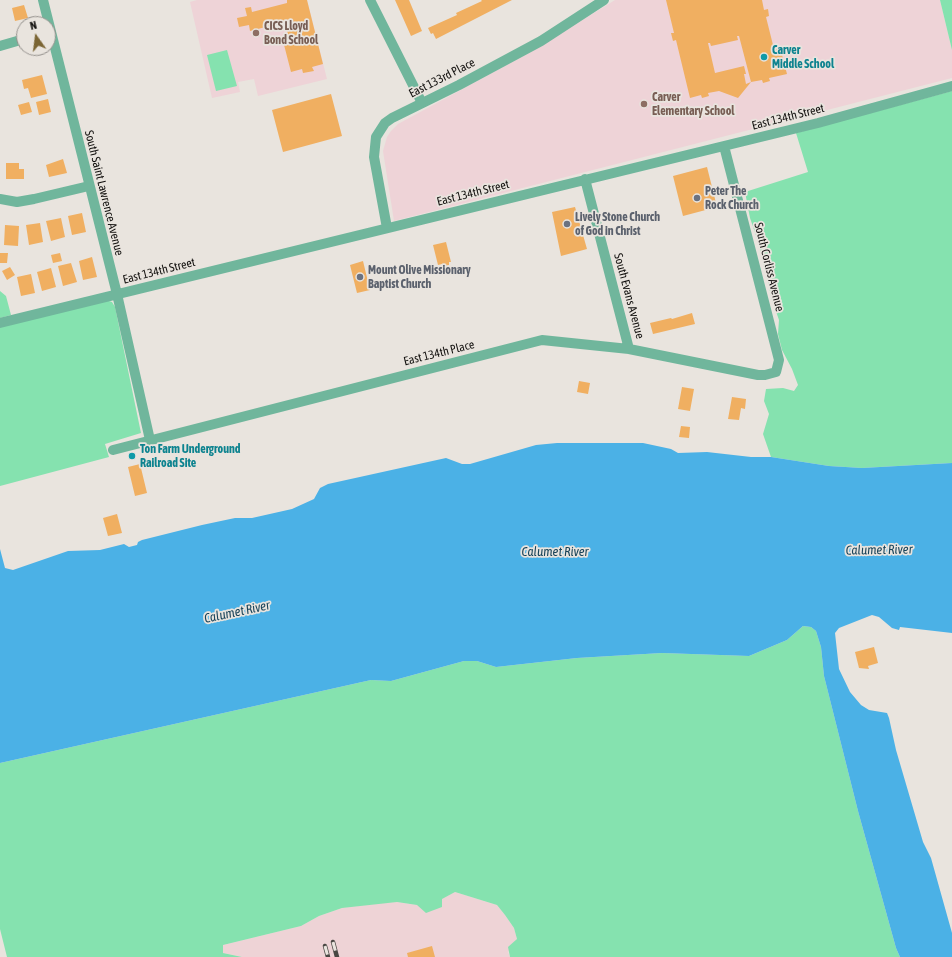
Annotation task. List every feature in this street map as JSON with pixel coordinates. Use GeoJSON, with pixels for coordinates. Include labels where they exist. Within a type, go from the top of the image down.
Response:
{"type":"FeatureCollection","features":[{"type":"Feature","properties":{"kind":"street","name":"South Saint Lawrence Avenue"},"geometry":{"type":"LineString","coordinates":[[43,0],[46,16]]}},
{"type":"Feature","properties":{"kind":"street"},"geometry":{"type":"LineString","coordinates":[[370,0],[422,103]]}},
{"type":"Feature","properties":{"kind":"street","name":"East 133rd Place"},"geometry":{"type":"LineString","coordinates":[[387,228],[374,157],[376,137],[380,129],[392,118],[541,41],[604,0]]}},
{"type":"Feature","properties":{"kind":"street"},"geometry":{"type":"LineString","coordinates":[[0,46],[16,41]]}},
{"type":"Feature","properties":{"kind":"street","name":"South Saint Lawrence Avenue"},"geometry":{"type":"LineString","coordinates":[[55,56],[117,294],[150,440]]}},
{"type":"Feature","properties":{"kind":"street","name":"East 134th Street"},"geometry":{"type":"LineString","coordinates":[[0,323],[724,146],[856,113],[952,86]]}},
{"type":"Feature","properties":{"kind":"street","name":"South Corliss Avenue"},"geometry":{"type":"LineString","coordinates":[[724,146],[779,360],[776,372]]}},
{"type":"Feature","properties":{"kind":"street","name":"South Evans Avenue"},"geometry":{"type":"LineString","coordinates":[[585,179],[629,349]]}},
{"type":"Feature","properties":{"kind":"street"},"geometry":{"type":"LineString","coordinates":[[0,199],[17,202],[88,186]]}},
{"type":"Feature","properties":{"kind":"street","name":"East 134th Place"},"geometry":{"type":"LineString","coordinates":[[113,450],[542,340],[629,349],[758,375],[776,372]]}},
{"type":"Feature","properties":{"kind":"shaded area","name":"CICS Lloyd Bond School"},"geometry":{"type":"Polygon","coordinates":[[[197,0],[307,0],[327,79],[258,96],[254,79],[238,82],[240,92],[212,98],[190,2],[197,0]]]}},
{"type":"Feature","properties":{"kind":"shaded area","name":"Carver Elementary School"},"geometry":{"type":"Polygon","coordinates":[[[615,0],[940,0],[952,50],[952,78],[394,221],[383,151],[387,137],[398,124],[529,53],[615,0]]]}},
{"type":"Feature","properties":{"kind":"shaded area"},"geometry":{"type":"Polygon","coordinates":[[[455,892],[497,905],[514,928],[517,939],[508,952],[510,957],[242,957],[223,953],[223,945],[301,926],[319,916],[342,908],[397,902],[417,905],[441,899],[455,892]]]}},
{"type":"Feature","properties":{"kind":"green space"},"geometry":{"type":"Polygon","coordinates":[[[940,0],[952,0],[952,50],[940,0]]]}},
{"type":"Feature","properties":{"kind":"green space"},"geometry":{"type":"Polygon","coordinates":[[[227,50],[237,86],[216,91],[207,55],[227,50]]]}},
{"type":"Feature","properties":{"kind":"green space"},"geometry":{"type":"Polygon","coordinates":[[[952,91],[952,463],[862,468],[829,466],[771,457],[763,434],[769,414],[764,401],[766,389],[783,388],[794,391],[798,385],[782,350],[778,334],[779,320],[772,300],[759,244],[750,218],[745,192],[808,172],[796,133],[952,91]]]}},
{"type":"Feature","properties":{"kind":"green space"},"geometry":{"type":"Polygon","coordinates":[[[0,291],[6,296],[11,315],[0,318],[0,291]]]}},
{"type":"Feature","properties":{"kind":"green space"},"geometry":{"type":"Polygon","coordinates":[[[106,300],[112,302],[115,307],[141,433],[105,444],[109,457],[0,486],[0,326],[106,300]]]}},
{"type":"Feature","properties":{"kind":"green space"},"geometry":{"type":"Polygon","coordinates":[[[803,626],[811,627],[816,631],[821,647],[824,676],[858,811],[896,948],[900,957],[510,957],[508,947],[517,939],[514,928],[497,905],[455,892],[442,899],[442,907],[426,913],[417,905],[397,902],[342,908],[319,916],[301,926],[223,945],[223,953],[242,957],[7,957],[0,929],[0,763],[371,680],[391,681],[464,661],[477,661],[496,667],[577,658],[662,653],[749,656],[787,640],[803,626]]]}},
{"type":"Feature","properties":{"kind":"water","name":"Calumet River"},"geometry":{"type":"Polygon","coordinates":[[[557,443],[643,443],[671,449],[678,453],[707,452],[751,457],[771,457],[829,466],[862,468],[952,463],[952,633],[900,627],[899,630],[892,628],[879,617],[872,615],[839,628],[835,633],[839,669],[850,692],[861,705],[869,710],[887,713],[889,718],[896,750],[923,842],[931,858],[952,933],[952,957],[900,957],[896,948],[858,811],[824,676],[821,647],[816,631],[811,627],[803,626],[787,640],[749,656],[662,653],[577,658],[496,667],[477,661],[464,661],[391,681],[371,680],[0,763],[0,549],[5,568],[13,570],[68,551],[100,550],[124,544],[129,547],[137,545],[138,542],[142,540],[202,525],[235,518],[252,518],[292,509],[314,499],[320,488],[328,484],[446,458],[462,464],[470,464],[536,445],[557,443]]]}},
{"type":"Feature","properties":{"kind":"building"},"geometry":{"type":"Polygon","coordinates":[[[287,0],[307,0],[323,64],[312,67],[314,71],[303,73],[302,69],[291,72],[282,37],[288,35],[285,22],[250,31],[249,25],[239,27],[237,18],[247,16],[245,8],[251,7],[252,12],[287,3],[287,0]]]}},
{"type":"Feature","properties":{"kind":"building"},"geometry":{"type":"Polygon","coordinates":[[[395,0],[409,0],[422,31],[411,36],[395,0]]]}},
{"type":"Feature","properties":{"kind":"building"},"geometry":{"type":"Polygon","coordinates":[[[481,0],[512,0],[436,39],[433,33],[431,34],[428,28],[457,15],[456,13],[482,1],[481,0]]]}},
{"type":"Feature","properties":{"kind":"building","name":"Carver Middle School"},"geometry":{"type":"Polygon","coordinates":[[[666,0],[762,0],[764,10],[768,9],[769,16],[766,17],[774,49],[780,47],[787,74],[769,78],[770,81],[763,83],[762,80],[751,82],[738,98],[719,91],[708,93],[709,96],[702,98],[701,95],[690,98],[676,40],[673,41],[671,33],[674,33],[666,0]],[[737,36],[738,40],[711,46],[710,43],[708,43],[715,73],[744,66],[746,84],[751,82],[739,36],[737,36]]]}},
{"type":"Feature","properties":{"kind":"building"},"geometry":{"type":"Polygon","coordinates":[[[24,5],[27,16],[16,16],[15,21],[12,8],[24,5]]]}},
{"type":"Feature","properties":{"kind":"building"},"geometry":{"type":"Polygon","coordinates":[[[42,75],[47,94],[31,98],[28,88],[24,89],[22,80],[42,75]]]}},
{"type":"Feature","properties":{"kind":"building"},"geometry":{"type":"Polygon","coordinates":[[[331,94],[342,136],[283,152],[272,110],[331,94]]]}},
{"type":"Feature","properties":{"kind":"building"},"geometry":{"type":"Polygon","coordinates":[[[48,99],[51,112],[39,115],[36,102],[48,99]]]}},
{"type":"Feature","properties":{"kind":"building"},"geometry":{"type":"Polygon","coordinates":[[[29,102],[32,112],[21,115],[18,105],[29,102]]]}},
{"type":"Feature","properties":{"kind":"building"},"geometry":{"type":"Polygon","coordinates":[[[63,159],[67,173],[49,177],[46,165],[63,159]]]}},
{"type":"Feature","properties":{"kind":"building"},"geometry":{"type":"Polygon","coordinates":[[[6,163],[19,163],[19,169],[24,169],[24,179],[6,179],[6,163]]]}},
{"type":"Feature","properties":{"kind":"building","name":"Peter The Rock Church"},"geometry":{"type":"Polygon","coordinates":[[[707,167],[717,207],[683,216],[673,176],[707,167]]]}},
{"type":"Feature","properties":{"kind":"building","name":"Lively Stone Church of God in Christ"},"geometry":{"type":"Polygon","coordinates":[[[575,207],[587,249],[561,256],[552,212],[575,207]]]}},
{"type":"Feature","properties":{"kind":"building"},"geometry":{"type":"Polygon","coordinates":[[[82,213],[86,232],[72,235],[68,216],[82,213]]]}},
{"type":"Feature","properties":{"kind":"building"},"geometry":{"type":"Polygon","coordinates":[[[61,218],[65,237],[51,241],[46,221],[61,218]]]}},
{"type":"Feature","properties":{"kind":"building"},"geometry":{"type":"Polygon","coordinates":[[[40,223],[43,242],[29,245],[26,225],[40,223]]]}},
{"type":"Feature","properties":{"kind":"building"},"geometry":{"type":"Polygon","coordinates":[[[5,225],[19,226],[18,246],[4,245],[5,225]]]}},
{"type":"Feature","properties":{"kind":"building"},"geometry":{"type":"Polygon","coordinates":[[[446,242],[451,262],[449,262],[449,265],[443,267],[442,264],[438,265],[433,245],[446,242]]]}},
{"type":"Feature","properties":{"kind":"building"},"geometry":{"type":"Polygon","coordinates":[[[0,253],[8,253],[7,263],[0,263],[0,253]]]}},
{"type":"Feature","properties":{"kind":"building"},"geometry":{"type":"Polygon","coordinates":[[[60,253],[62,261],[53,263],[51,255],[60,253]]]}},
{"type":"Feature","properties":{"kind":"building"},"geometry":{"type":"Polygon","coordinates":[[[92,257],[97,277],[83,280],[79,261],[92,257]]]}},
{"type":"Feature","properties":{"kind":"building","name":"Mount Olive Missionary Baptist Church"},"geometry":{"type":"Polygon","coordinates":[[[363,261],[370,290],[357,293],[350,265],[363,261]]]}},
{"type":"Feature","properties":{"kind":"building"},"geometry":{"type":"Polygon","coordinates":[[[71,263],[77,282],[63,286],[58,266],[71,263]]]}},
{"type":"Feature","properties":{"kind":"building"},"geometry":{"type":"Polygon","coordinates":[[[10,267],[15,275],[7,280],[2,271],[10,267]]]}},
{"type":"Feature","properties":{"kind":"building"},"geometry":{"type":"Polygon","coordinates":[[[51,268],[56,287],[42,291],[37,272],[51,268]]]}},
{"type":"Feature","properties":{"kind":"building"},"geometry":{"type":"Polygon","coordinates":[[[31,274],[35,293],[21,296],[17,277],[31,274]]]}},
{"type":"Feature","properties":{"kind":"building"},"geometry":{"type":"Polygon","coordinates":[[[692,313],[695,324],[653,334],[650,323],[672,319],[692,313]]]}},
{"type":"Feature","properties":{"kind":"building"},"geometry":{"type":"Polygon","coordinates":[[[579,381],[590,383],[588,394],[577,392],[579,381]]]}},
{"type":"Feature","properties":{"kind":"building"},"geometry":{"type":"Polygon","coordinates":[[[682,387],[694,389],[690,411],[678,409],[682,387]]]}},
{"type":"Feature","properties":{"kind":"building"},"geometry":{"type":"Polygon","coordinates":[[[732,397],[746,399],[745,409],[741,408],[739,420],[728,419],[732,397]]]}},
{"type":"Feature","properties":{"kind":"building"},"geometry":{"type":"Polygon","coordinates":[[[681,426],[690,427],[689,438],[679,437],[681,426]]]}},
{"type":"Feature","properties":{"kind":"building"},"geometry":{"type":"Polygon","coordinates":[[[140,464],[147,493],[135,496],[128,467],[140,464]]]}},
{"type":"Feature","properties":{"kind":"building"},"geometry":{"type":"Polygon","coordinates":[[[117,514],[122,533],[108,536],[103,518],[117,514]]]}},
{"type":"Feature","properties":{"kind":"building"},"geometry":{"type":"Polygon","coordinates":[[[874,647],[878,663],[868,666],[869,669],[859,668],[855,652],[874,647]]]}},
{"type":"Feature","properties":{"kind":"building"},"geometry":{"type":"Polygon","coordinates":[[[432,946],[435,957],[408,957],[407,953],[432,946]]]}},
{"type":"Feature","properties":{"kind":"railway"},"geometry":{"type":"LineString","coordinates":[[333,942],[337,957]]}},
{"type":"Feature","properties":{"kind":"railway"},"geometry":{"type":"LineString","coordinates":[[325,946],[328,957]]}},
{"type":"Feature","properties":{"kind":"place","name":"CICS Lloyd Bond School"},"geometry":{"type":"Point","coordinates":[256,33]}},
{"type":"Feature","properties":{"kind":"place","name":"Carver Middle School"},"geometry":{"type":"Point","coordinates":[764,57]}},
{"type":"Feature","properties":{"kind":"place","name":"Carver Elementary School"},"geometry":{"type":"Point","coordinates":[644,104]}},
{"type":"Feature","properties":{"kind":"place","name":"Peter The Rock Church"},"geometry":{"type":"Point","coordinates":[697,198]}},
{"type":"Feature","properties":{"kind":"place","name":"Lively Stone Church of God in Christ"},"geometry":{"type":"Point","coordinates":[567,224]}},
{"type":"Feature","properties":{"kind":"place","name":"Mount Olive Missionary Baptist Church"},"geometry":{"type":"Point","coordinates":[360,277]}},
{"type":"Feature","properties":{"kind":"place","name":"Ton Farm Underground Railroad Site"},"geometry":{"type":"Point","coordinates":[132,456]}}]}
